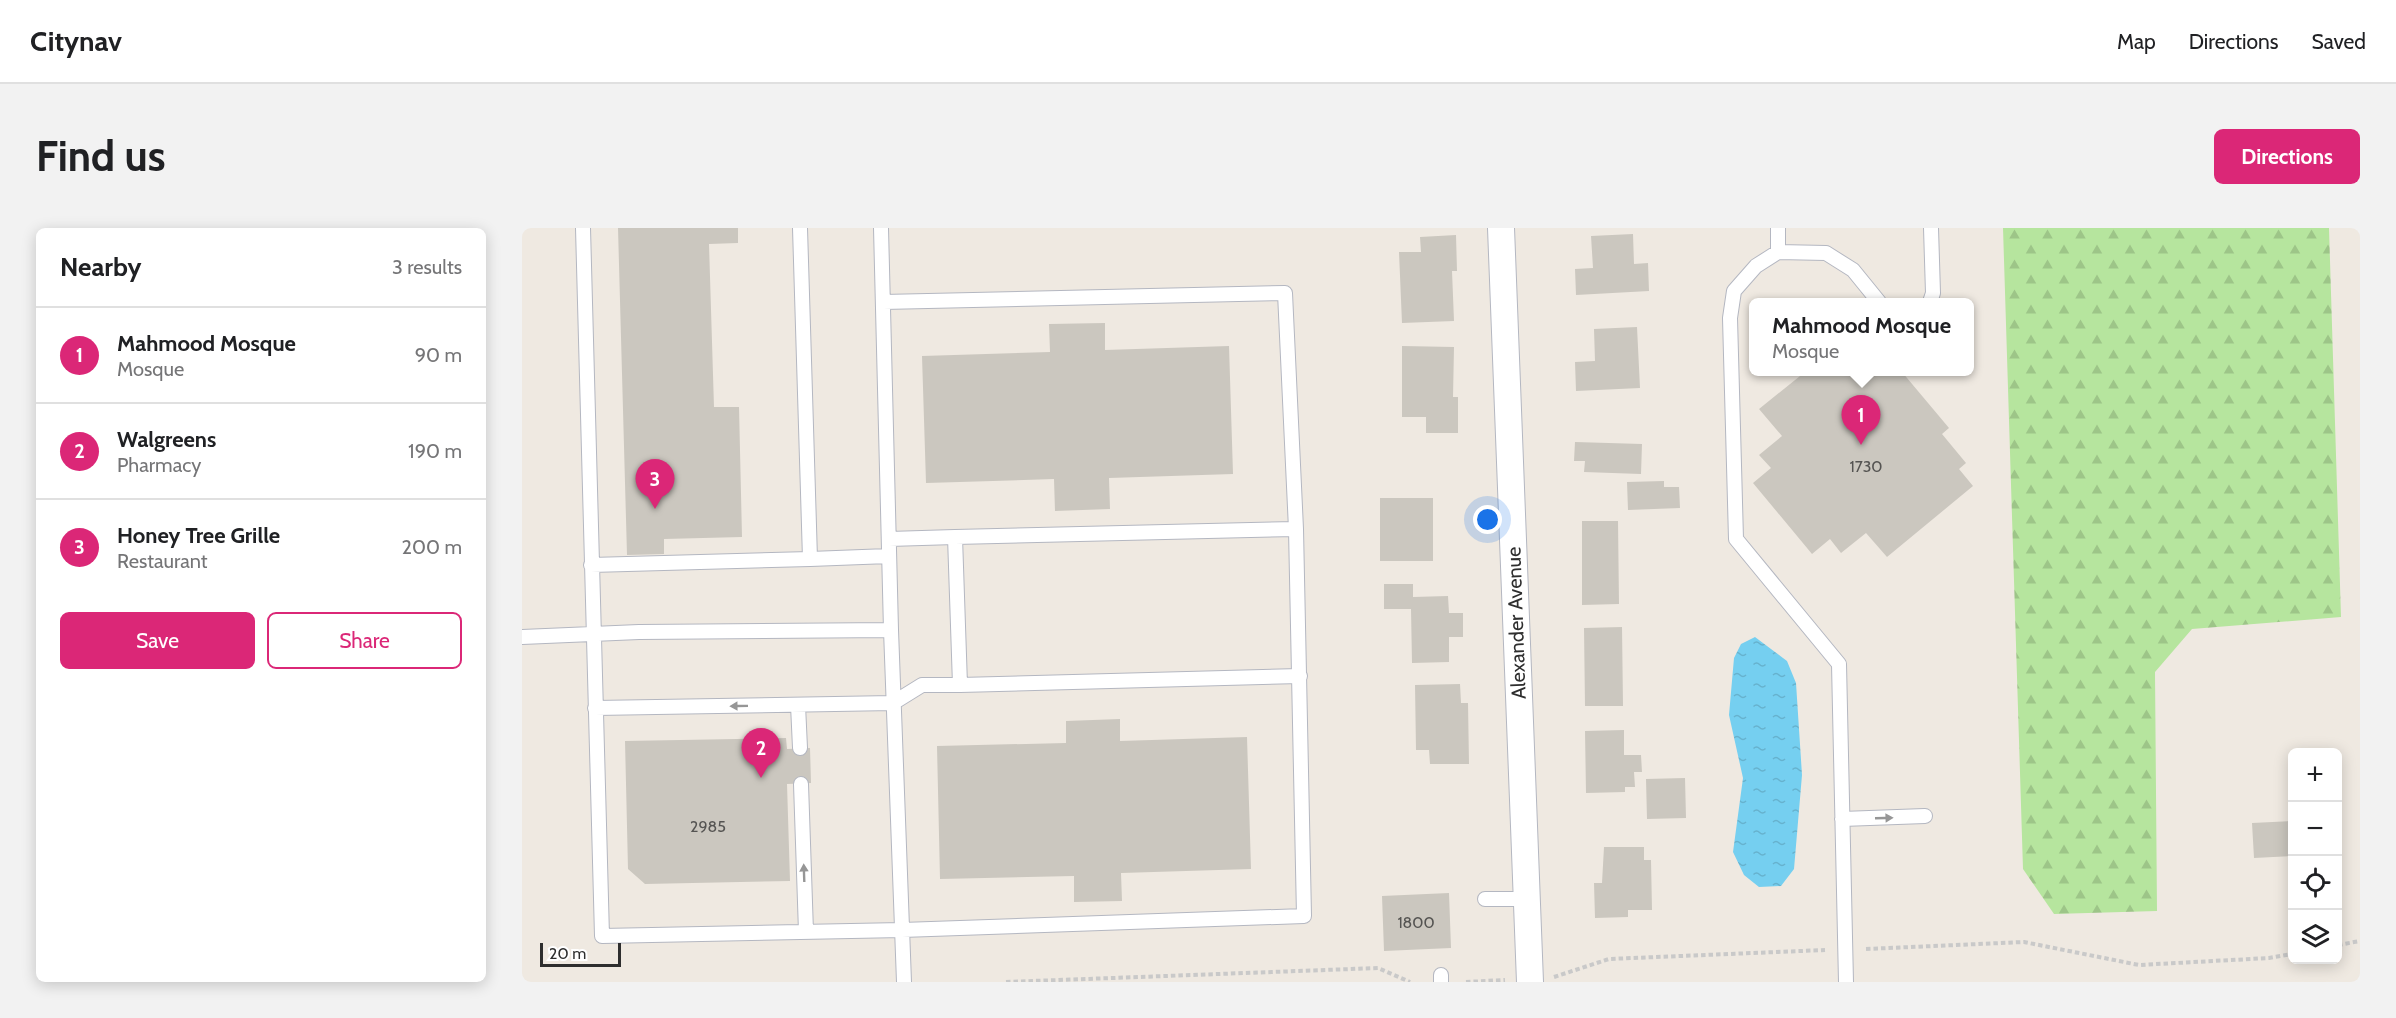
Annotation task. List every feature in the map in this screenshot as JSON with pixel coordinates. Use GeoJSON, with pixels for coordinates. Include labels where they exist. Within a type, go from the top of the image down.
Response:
{"type":"FeatureCollection","features":[{"type":"Feature","properties":{"kind":"street","name":"Alexander Avenue"},"geometry":{"type":"LineString","coordinates":[[1501,228],[1526,899],[1531,979]]}},
{"type":"Feature","properties":{"kind":"lane"},"geometry":{"type":"LineString","coordinates":[[583,228],[602,936],[902,930],[1304,916],[1296,529],[1285,293],[883,302]]}},
{"type":"Feature","properties":{"kind":"lane"},"geometry":{"type":"LineString","coordinates":[[800,228],[810,559]]}},
{"type":"Feature","properties":{"kind":"lane"},"geometry":{"type":"LineString","coordinates":[[881,228],[893,703],[904,982]]}},
{"type":"Feature","properties":{"kind":"lane"},"geometry":{"type":"LineString","coordinates":[[1778,228],[1778,252]]}},
{"type":"Feature","properties":{"kind":"lane"},"geometry":{"type":"LineString","coordinates":[[1931,228],[1932,298]]}},
{"type":"Feature","properties":{"kind":"lane"},"geometry":{"type":"LineString","coordinates":[[1846,982],[1839,664],[1736,538],[1730,318],[1734,291],[1756,266],[1778,252],[1826,253],[1854,270],[1875,298]]}},
{"type":"Feature","properties":{"kind":"lane"},"geometry":{"type":"LineString","coordinates":[[889,538],[1296,529]]}},
{"type":"Feature","properties":{"kind":"lane"},"geometry":{"type":"LineString","coordinates":[[955,537],[960,685]]}},
{"type":"Feature","properties":{"kind":"lane"},"geometry":{"type":"LineString","coordinates":[[591,565],[889,556]]}},
{"type":"Feature","properties":{"kind":"lane"},"geometry":{"type":"LineString","coordinates":[[522,637],[593,633],[891,630]]}},
{"type":"Feature","properties":{"kind":"lane"},"geometry":{"type":"LineString","coordinates":[[595,708],[893,703],[922,685],[1300,676]]}},
{"type":"Feature","properties":{"kind":"lane"},"geometry":{"type":"LineString","coordinates":[[798,705],[800,748]]}},
{"type":"Feature","properties":{"kind":"lane"},"geometry":{"type":"LineString","coordinates":[[801,784],[806,932]]}},
{"type":"Feature","properties":{"kind":"lane"},"geometry":{"type":"LineString","coordinates":[[1842,819],[1925,816]]}},
{"type":"Feature","properties":{"kind":"lane"},"geometry":{"type":"LineString","coordinates":[[1485,899],[1526,899]]}},
{"type":"Feature","properties":{"kind":"path"},"geometry":{"type":"LineString","coordinates":[[2342,944],[2360,940]]}},
{"type":"Feature","properties":{"kind":"path"},"geometry":{"type":"LineString","coordinates":[[1866,949],[2024,942],[2139,965],[2269,958],[2288,955]]}},
{"type":"Feature","properties":{"kind":"path"},"geometry":{"type":"LineString","coordinates":[[1466,982],[1531,979],[1609,959],[1821,951]]}},
{"type":"Feature","properties":{"kind":"path"},"geometry":{"type":"LineString","coordinates":[[1006,982],[1378,968],[1410,982]]}},
{"type":"Feature","properties":{"kind":"green space"},"geometry":{"type":"Polygon","coordinates":[[[2003,228],[2329,228],[2341,617],[2192,629],[2155,672],[2157,911],[2054,914],[2023,869],[2003,228]]]}},
{"type":"Feature","properties":{"kind":"water"},"geometry":{"type":"Polygon","coordinates":[[[1755,637],[1787,661],[1796,683],[1802,775],[1794,869],[1781,886],[1759,887],[1744,875],[1733,852],[1743,778],[1729,715],[1734,658],[1741,644],[1755,637]]]}},
{"type":"Feature","properties":{"kind":"building"},"geometry":{"type":"Polygon","coordinates":[[[618,228],[738,228],[738,243],[709,244],[714,407],[739,407],[742,537],[664,539],[664,554],[627,555],[618,228]]]}},
{"type":"Feature","properties":{"kind":"building"},"geometry":{"type":"Polygon","coordinates":[[[1633,234],[1634,264],[1648,263],[1649,291],[1576,295],[1575,269],[1593,268],[1591,236],[1633,234]]]}},
{"type":"Feature","properties":{"kind":"building"},"geometry":{"type":"Polygon","coordinates":[[[1456,235],[1457,271],[1452,271],[1454,321],[1402,323],[1399,252],[1421,252],[1420,237],[1456,235]]]}},
{"type":"Feature","properties":{"kind":"building"},"geometry":{"type":"Polygon","coordinates":[[[1105,323],[1105,350],[1229,346],[1233,474],[1109,478],[1110,509],[1055,511],[1054,479],[926,483],[922,356],[1050,352],[1049,324],[1105,323]]]}},
{"type":"Feature","properties":{"kind":"building"},"geometry":{"type":"Polygon","coordinates":[[[1637,327],[1640,388],[1576,391],[1575,362],[1595,361],[1594,329],[1637,327]]]}},
{"type":"Feature","properties":{"kind":"building"},"geometry":{"type":"Polygon","coordinates":[[[1402,346],[1454,347],[1453,397],[1458,397],[1458,433],[1426,433],[1426,417],[1402,417],[1402,346]]]}},
{"type":"Feature","properties":{"kind":"building"},"geometry":{"type":"Polygon","coordinates":[[[1800,376],[1905,376],[1949,428],[1942,434],[1966,463],[1959,469],[1973,486],[1887,557],[1866,533],[1841,553],[1830,539],[1812,554],[1753,483],[1771,468],[1759,455],[1782,436],[1759,409],[1800,376]]]}},
{"type":"Feature","properties":{"kind":"building"},"geometry":{"type":"Polygon","coordinates":[[[1575,442],[1642,444],[1641,474],[1584,472],[1585,461],[1574,461],[1575,442]]]}},
{"type":"Feature","properties":{"kind":"building"},"geometry":{"type":"Polygon","coordinates":[[[1664,481],[1664,487],[1679,487],[1680,508],[1628,510],[1627,482],[1664,481]]]}},
{"type":"Feature","properties":{"kind":"building"},"geometry":{"type":"Polygon","coordinates":[[[1380,498],[1433,498],[1433,561],[1380,561],[1380,498]]]}},
{"type":"Feature","properties":{"kind":"building"},"geometry":{"type":"Polygon","coordinates":[[[1582,521],[1618,521],[1619,604],[1582,605],[1582,521]]]}},
{"type":"Feature","properties":{"kind":"building"},"geometry":{"type":"Polygon","coordinates":[[[1384,584],[1413,584],[1413,597],[1448,596],[1449,613],[1463,613],[1463,637],[1449,637],[1449,662],[1412,663],[1411,609],[1384,609],[1384,584]]]}},
{"type":"Feature","properties":{"kind":"building"},"geometry":{"type":"Polygon","coordinates":[[[1622,627],[1623,706],[1585,706],[1584,628],[1622,627]]]}},
{"type":"Feature","properties":{"kind":"building"},"geometry":{"type":"Polygon","coordinates":[[[1460,684],[1461,703],[1468,703],[1469,764],[1430,764],[1429,750],[1416,750],[1415,685],[1460,684]]]}},
{"type":"Feature","properties":{"kind":"building"},"geometry":{"type":"Polygon","coordinates":[[[1120,719],[1120,741],[1247,737],[1251,869],[1121,873],[1122,901],[1074,902],[1074,876],[940,879],[937,746],[1066,743],[1066,721],[1120,719]]]}},
{"type":"Feature","properties":{"kind":"building"},"geometry":{"type":"Polygon","coordinates":[[[1624,730],[1624,755],[1641,755],[1642,772],[1634,772],[1635,787],[1625,787],[1625,792],[1586,793],[1585,731],[1624,730]]]}},
{"type":"Feature","properties":{"kind":"building"},"geometry":{"type":"Polygon","coordinates":[[[786,738],[787,749],[810,748],[811,783],[787,784],[790,881],[645,884],[628,869],[625,741],[786,738]]]}},
{"type":"Feature","properties":{"kind":"building"},"geometry":{"type":"Polygon","coordinates":[[[1685,778],[1686,818],[1647,819],[1646,779],[1685,778]]]}},
{"type":"Feature","properties":{"kind":"building"},"geometry":{"type":"Polygon","coordinates":[[[2288,821],[2288,856],[2254,858],[2252,823],[2288,821]]]}},
{"type":"Feature","properties":{"kind":"building"},"geometry":{"type":"Polygon","coordinates":[[[1604,847],[1644,847],[1644,860],[1651,860],[1652,910],[1628,910],[1628,917],[1595,918],[1594,883],[1602,883],[1604,847]]]}},
{"type":"Feature","properties":{"kind":"building"},"geometry":{"type":"Polygon","coordinates":[[[1449,893],[1451,948],[1384,951],[1382,896],[1449,893]]]}},
{"type":"Feature","properties":{"kind":"place","name":"Mahmood Mosque"},"geometry":{"type":"Point","coordinates":[1861,445]}},
{"type":"Feature","properties":{"kind":"place","name":"Honey Tree Grille"},"geometry":{"type":"Point","coordinates":[655,509]}},
{"type":"Feature","properties":{"kind":"place","name":"Walgreens"},"geometry":{"type":"Point","coordinates":[761,778]}}]}
